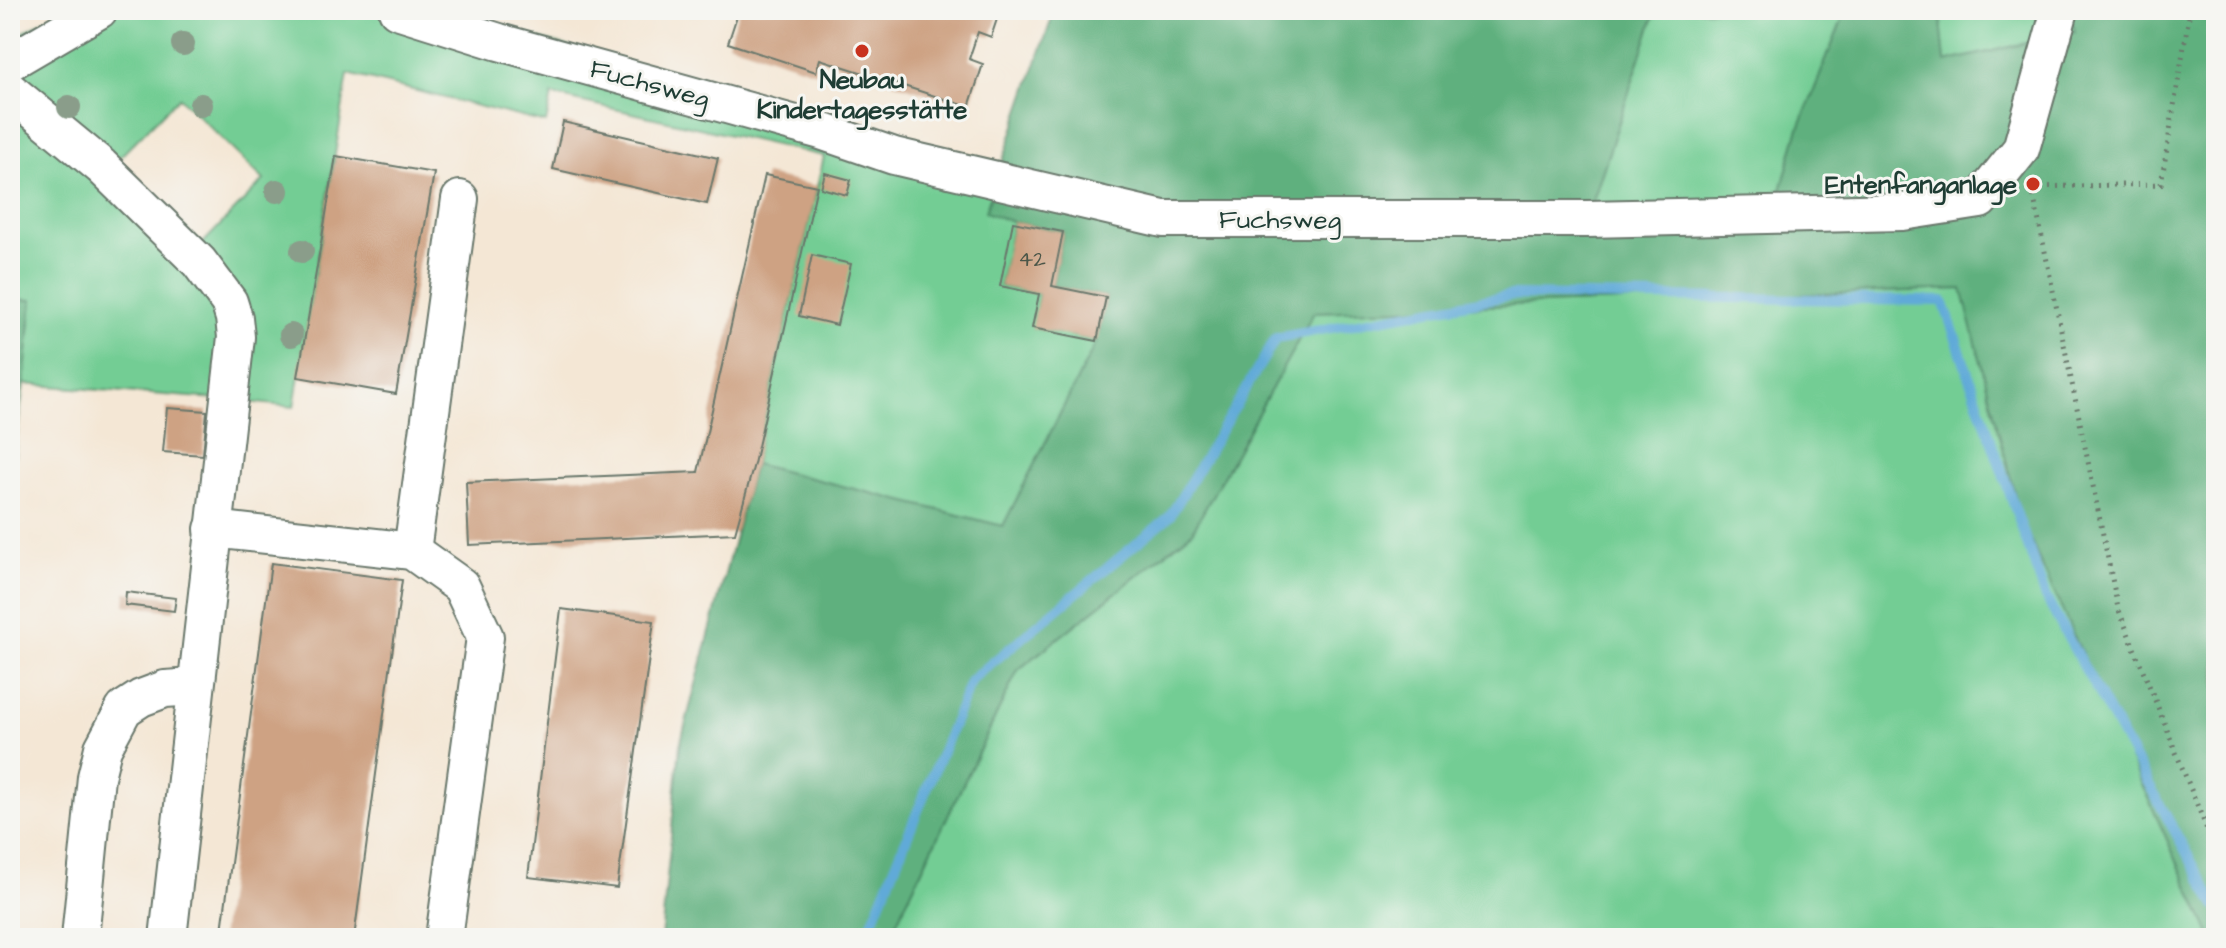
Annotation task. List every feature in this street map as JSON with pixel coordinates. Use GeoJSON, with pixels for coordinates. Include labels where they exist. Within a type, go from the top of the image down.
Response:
{"type":"FeatureCollection","features":[{"type":"Feature","properties":{"kind":"street"},"geometry":{"type":"LineString","coordinates":[[10,62],[99,10]]}},
{"type":"Feature","properties":{"kind":"street","name":"Fuchsweg"},"geometry":{"type":"LineString","coordinates":[[397,10],[499,42],[821,131],[894,156],[1163,219],[1587,219],[1902,212],[1980,200],[2021,149],[2060,10]]}},
{"type":"Feature","properties":{"kind":"street"},"geometry":{"type":"LineString","coordinates":[[10,91],[101,166],[199,262],[229,302],[234,318],[236,337],[168,938]]}},
{"type":"Feature","properties":{"kind":"street"},"geometry":{"type":"LineString","coordinates":[[412,551],[460,199]]}},
{"type":"Feature","properties":{"kind":"street"},"geometry":{"type":"LineString","coordinates":[[213,529],[412,551],[461,586],[485,637],[444,938]]}},
{"type":"Feature","properties":{"kind":"street"},"geometry":{"type":"LineString","coordinates":[[80,938],[96,777],[103,748],[124,709],[141,698],[165,689],[195,687]]}},
{"type":"Feature","properties":{"kind":"path"},"geometry":{"type":"LineString","coordinates":[[2032,187],[2161,184],[2190,10]]}},
{"type":"Feature","properties":{"kind":"path"},"geometry":{"type":"LineString","coordinates":[[2021,149],[2032,187],[2118,608],[2216,852]]}},
{"type":"Feature","properties":{"kind":"green space"},"geometry":{"type":"Polygon","coordinates":[[[62,10],[462,10],[460,17],[1002,165],[986,212],[1013,222],[1000,286],[1039,294],[1033,328],[1097,341],[1003,526],[754,464],[824,156],[552,95],[546,123],[348,74],[294,407],[24,384],[32,301],[10,299],[10,40],[62,10]],[[179,97],[112,165],[202,244],[264,180],[179,97]]]}},
{"type":"Feature","properties":{"kind":"green space"},"geometry":{"type":"Polygon","coordinates":[[[1048,10],[1656,10],[1587,218],[1774,215],[1798,131],[1846,10],[1940,10],[1945,62],[2075,32],[2069,10],[2216,10],[2216,938],[2212,938],[2022,522],[1962,289],[1314,312],[1192,532],[1018,670],[889,938],[661,938],[680,745],[754,464],[1003,526],[1097,341],[1106,297],[1052,286],[1063,232],[1013,222],[985,212],[1053,15],[1048,10]]]}},
{"type":"Feature","properties":{"kind":"green space"},"geometry":{"type":"Polygon","coordinates":[[[1656,10],[1846,10],[1798,131],[1774,215],[1587,219],[1656,10]]]}},
{"type":"Feature","properties":{"kind":"green space"},"geometry":{"type":"Polygon","coordinates":[[[1940,10],[2069,10],[2075,32],[1945,62],[1940,10]]]}},
{"type":"Feature","properties":{"kind":"green space"},"geometry":{"type":"Polygon","coordinates":[[[1963,289],[2022,522],[2212,938],[889,938],[1018,670],[1192,532],[1314,312],[1963,289]]]}},
{"type":"Feature","properties":{"kind":"green space"},"geometry":{"type":"Polygon","coordinates":[[[10,299],[32,300],[10,489],[10,299]]]}},
{"type":"Feature","properties":{"kind":"building","name":"Neubau Kindertagesstätte"},"geometry":{"type":"Polygon","coordinates":[[[739,10],[1000,10],[991,37],[978,32],[969,59],[983,64],[969,107],[820,59],[816,72],[728,43],[739,10]]]}},
{"type":"Feature","properties":{"kind":"building"},"geometry":{"type":"Polygon","coordinates":[[[563,122],[718,158],[707,204],[553,169],[563,122]]]}},
{"type":"Feature","properties":{"kind":"building"},"geometry":{"type":"Polygon","coordinates":[[[336,156],[434,173],[396,394],[298,377],[336,156]]]}},
{"type":"Feature","properties":{"kind":"building"},"geometry":{"type":"Polygon","coordinates":[[[825,173],[851,180],[847,195],[821,188],[825,173]]]}},
{"type":"Feature","properties":{"kind":"building"},"geometry":{"type":"Polygon","coordinates":[[[765,175],[817,186],[754,464],[735,533],[469,545],[466,482],[698,472],[765,175]]]}},
{"type":"Feature","properties":{"kind":"building"},"geometry":{"type":"Polygon","coordinates":[[[1013,222],[1063,232],[1052,286],[1106,297],[1097,341],[1032,328],[1039,294],[1000,286],[1013,222]]]}},
{"type":"Feature","properties":{"kind":"building"},"geometry":{"type":"Polygon","coordinates":[[[812,255],[851,264],[837,325],[799,316],[812,255]]]}},
{"type":"Feature","properties":{"kind":"building"},"geometry":{"type":"Polygon","coordinates":[[[167,408],[207,411],[203,455],[163,452],[167,408]]]}},
{"type":"Feature","properties":{"kind":"building"},"geometry":{"type":"Polygon","coordinates":[[[271,563],[402,580],[354,938],[221,938],[271,563]]]}},
{"type":"Feature","properties":{"kind":"building"},"geometry":{"type":"Polygon","coordinates":[[[126,592],[176,598],[174,611],[125,605],[126,592]]]}},
{"type":"Feature","properties":{"kind":"building"},"geometry":{"type":"Polygon","coordinates":[[[561,609],[654,621],[617,888],[528,877],[561,609]]]}},
{"type":"Feature","properties":{"kind":"building"},"geometry":{"type":"Polygon","coordinates":[[[10,932],[39,934],[39,938],[10,938],[10,932]]]}},
{"type":"Feature","properties":{"kind":"waterway"},"geometry":{"type":"LineString","coordinates":[[866,938],[971,680],[1170,516],[1276,338],[1512,295],[1943,301],[2046,598],[2216,906]]}},
{"type":"Feature","properties":{"kind":"place","name":"Neubau Kindertagesstätte"},"geometry":{"type":"Point","coordinates":[862,51]}},
{"type":"Feature","properties":{"kind":"place","name":"Entenfanganlage"},"geometry":{"type":"Point","coordinates":[2033,184]}}]}
